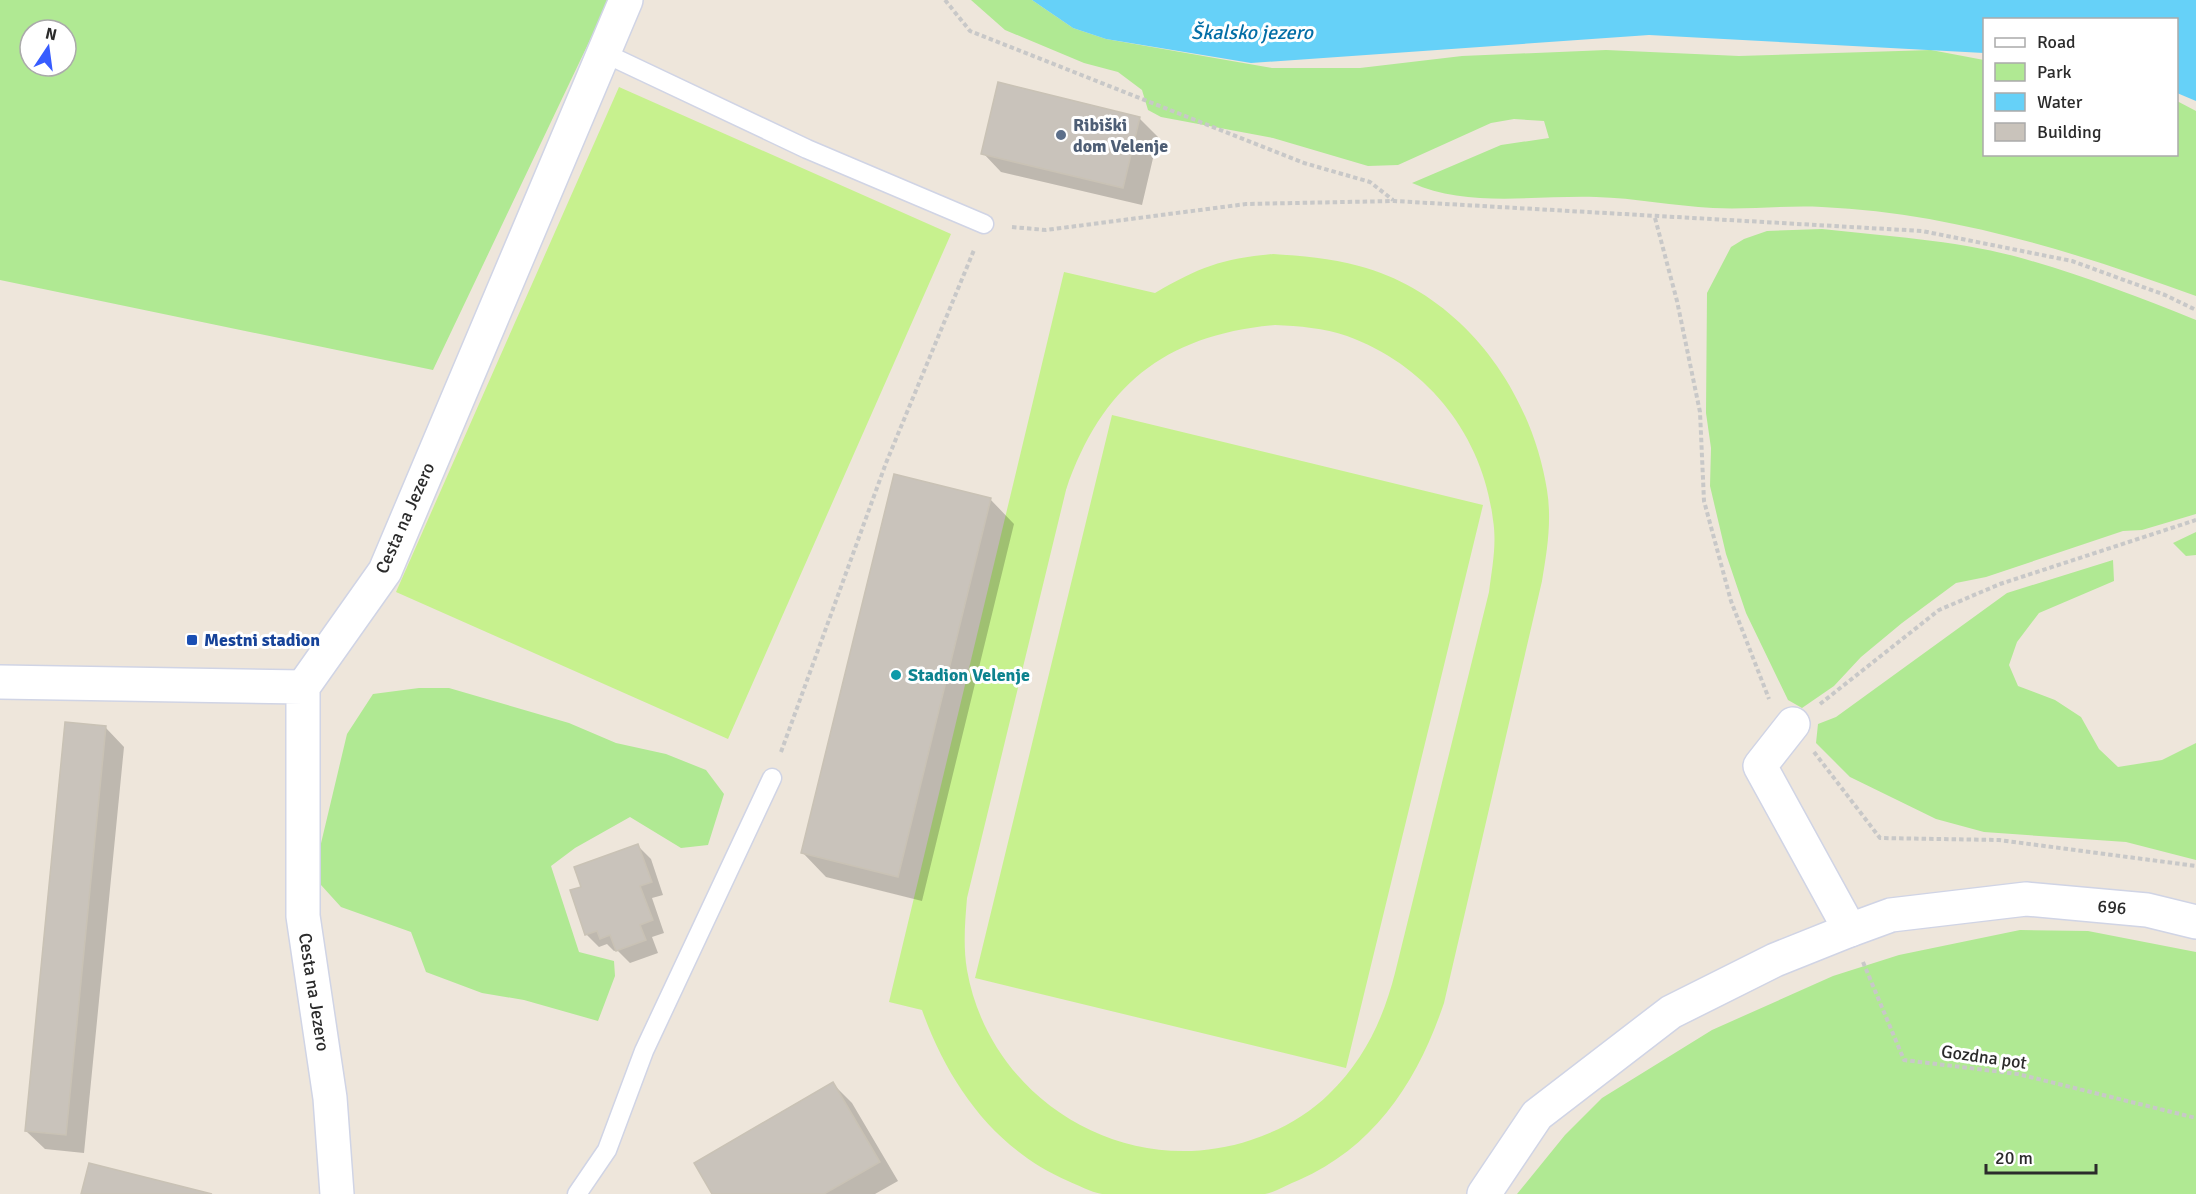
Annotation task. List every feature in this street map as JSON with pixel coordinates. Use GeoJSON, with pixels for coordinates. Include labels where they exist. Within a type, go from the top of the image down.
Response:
{"type":"FeatureCollection","features":[{"type":"Feature","properties":{"kind":"street","name":"Cesta na Jezero"},"geometry":{"type":"LineString","coordinates":[[337,1194],[330,1098],[303,916],[303,687],[385,571],[602,52],[626,0]]}},
{"type":"Feature","properties":{"kind":"street"},"geometry":{"type":"LineString","coordinates":[[0,682],[303,687]]}},
{"type":"Feature","properties":{"kind":"street"},"geometry":{"type":"LineString","coordinates":[[1793,724],[1760,766],[1850,930]]}},
{"type":"Feature","properties":{"kind":"street","name":"696"},"geometry":{"type":"LineString","coordinates":[[1484,1194],[1537,1115],[1671,1012],[1775,960],[1850,930],[1891,915],[2026,899],[2147,910],[2196,921]]}},
{"type":"Feature","properties":{"kind":"lane"},"geometry":{"type":"LineString","coordinates":[[602,52],[807,149],[984,224]]}},
{"type":"Feature","properties":{"kind":"lane"},"geometry":{"type":"LineString","coordinates":[[577,1194],[607,1150],[644,1051],[772,778]]}},
{"type":"Feature","properties":{"kind":"path"},"geometry":{"type":"LineString","coordinates":[[945,0],[970,31],[1304,163],[1370,182],[1394,201]]}},
{"type":"Feature","properties":{"kind":"path"},"geometry":{"type":"LineString","coordinates":[[772,778],[886,463],[984,224],[1046,230],[1246,204],[1394,201],[1590,211],[1655,218],[1922,231],[2072,261],[2165,295],[2196,310]]}},
{"type":"Feature","properties":{"kind":"path"},"geometry":{"type":"LineString","coordinates":[[1655,218],[1677,301],[1700,412],[1704,501],[1731,601],[1771,706],[1793,724],[1880,838],[1999,840],[2196,866]]}},
{"type":"Feature","properties":{"kind":"path"},"geometry":{"type":"LineString","coordinates":[[1793,724],[1939,610],[2000,584],[2196,520]]}},
{"type":"Feature","properties":{"kind":"path","name":"Gozdna pot"},"geometry":{"type":"LineString","coordinates":[[1850,930],[1904,1060],[2018,1074],[2196,1118]]}},
{"type":"Feature","properties":{"kind":"green space"},"geometry":{"type":"Polygon","coordinates":[[[0,0],[609,0],[433,370],[0,280],[0,0]]]}},
{"type":"Feature","properties":{"kind":"green space"},"geometry":{"type":"Polygon","coordinates":[[[971,0],[1032,0],[1073,28],[1106,39],[1272,68],[1360,68],[1462,56],[1606,50],[1739,56],[1931,50],[1983,60],[1983,156],[2178,156],[2178,102],[2196,111],[2196,296],[2059,250],[1966,226],[1918,217],[1822,207],[1713,208],[1596,197],[1478,198],[1433,191],[1412,183],[1501,145],[1549,138],[1544,121],[1514,119],[1491,123],[1398,165],[1368,166],[1273,138],[1161,117],[1148,110],[1142,90],[1118,72],[1084,63],[1005,30],[971,0]]]}},
{"type":"Feature","properties":{"kind":"green space"},"geometry":{"type":"Polygon","coordinates":[[[619,87],[951,234],[728,739],[396,592],[619,87]]]}},
{"type":"Feature","properties":{"kind":"green space"},"geometry":{"type":"Polygon","coordinates":[[[1822,229],[1943,242],[2014,256],[2106,285],[2196,320],[2196,514],[2142,530],[2123,531],[1986,577],[1956,583],[1861,657],[1834,686],[1802,708],[1788,700],[1746,613],[1726,554],[1710,486],[1711,448],[1706,413],[1707,293],[1731,247],[1744,239],[1767,231],[1822,229]]]}},
{"type":"Feature","properties":{"kind":"green space"},"geometry":{"type":"Polygon","coordinates":[[[1273,254],[1327,259],[1359,266],[1396,279],[1429,298],[1459,322],[1485,350],[1507,382],[1525,416],[1539,452],[1549,513],[1542,581],[1444,1003],[1421,1058],[1391,1108],[1350,1149],[1326,1166],[1269,1193],[1102,1194],[1068,1181],[1042,1167],[996,1132],[960,1088],[945,1063],[922,1010],[889,1002],[1064,272],[1155,293],[1211,266],[1273,254]],[[1275,325],[1236,331],[1201,340],[1170,354],[1143,372],[1119,394],[1098,421],[1081,453],[1066,490],[967,898],[965,943],[967,970],[981,1016],[1003,1057],[1034,1092],[1070,1120],[1112,1139],[1157,1149],[1204,1150],[1251,1140],[1293,1122],[1321,1102],[1341,1081],[1371,1038],[1385,1007],[1395,973],[1489,592],[1494,538],[1487,489],[1477,459],[1464,432],[1446,407],[1426,385],[1402,365],[1376,349],[1338,333],[1275,325]]]}},
{"type":"Feature","properties":{"kind":"green space"},"geometry":{"type":"Polygon","coordinates":[[[1112,415],[1483,505],[1346,1068],[975,978],[1112,415]]]}},
{"type":"Feature","properties":{"kind":"green space"},"geometry":{"type":"Polygon","coordinates":[[[2196,532],[2196,555],[2186,556],[2173,543],[2196,532]]]}},
{"type":"Feature","properties":{"kind":"green space"},"geometry":{"type":"Polygon","coordinates":[[[2113,560],[2114,581],[2039,613],[2017,642],[2009,665],[2018,686],[2055,700],[2081,717],[2099,749],[2118,767],[2162,760],[2196,743],[2196,860],[2126,842],[1984,832],[1936,819],[1850,777],[1816,743],[1818,724],[1836,717],[2007,593],[2113,560]]]}},
{"type":"Feature","properties":{"kind":"green space"},"geometry":{"type":"Polygon","coordinates":[[[419,688],[449,688],[569,723],[616,743],[666,754],[706,770],[724,794],[708,845],[681,848],[630,817],[575,848],[551,866],[579,952],[614,961],[615,976],[598,1021],[524,1000],[482,993],[426,972],[411,932],[341,907],[321,885],[318,856],[347,734],[373,694],[419,688]]]}},
{"type":"Feature","properties":{"kind":"green space"},"geometry":{"type":"Polygon","coordinates":[[[2020,930],[2088,931],[2196,952],[2196,1194],[1517,1194],[1565,1135],[1602,1098],[1712,1030],[1833,976],[1899,955],[2020,930]]]}},
{"type":"Feature","properties":{"kind":"water","name":"Škalsko jezero"},"geometry":{"type":"Polygon","coordinates":[[[1032,0],[2196,0],[2196,101],[2178,93],[2178,18],[1983,18],[1983,53],[1649,35],[1251,63],[1106,39],[1073,28],[1032,0]]]}},
{"type":"Feature","properties":{"kind":"building","name":"Ribiški dom Velenje"},"geometry":{"type":"Polygon","coordinates":[[[998,82],[1140,117],[1123,188],[981,154],[998,82]]]}},
{"type":"Feature","properties":{"kind":"building","name":"Stadion Velenje"},"geometry":{"type":"Polygon","coordinates":[[[894,474],[991,498],[898,877],[801,853],[894,474]]]}},
{"type":"Feature","properties":{"kind":"building"},"geometry":{"type":"Polygon","coordinates":[[[65,722],[106,726],[66,1135],[25,1131],[65,722]]]}},
{"type":"Feature","properties":{"kind":"building"},"geometry":{"type":"Polygon","coordinates":[[[638,844],[652,882],[640,886],[653,920],[640,925],[646,940],[616,951],[610,935],[600,939],[597,931],[585,935],[570,890],[581,887],[574,867],[638,844]]]}},
{"type":"Feature","properties":{"kind":"building"},"geometry":{"type":"Polygon","coordinates":[[[833,1082],[880,1162],[824,1194],[712,1194],[694,1163],[833,1082]]]}},
{"type":"Feature","properties":{"kind":"building"},"geometry":{"type":"Polygon","coordinates":[[[89,1163],[212,1194],[81,1194],[89,1163]]]}},
{"type":"Feature","properties":{"kind":"place","name":"Ribiški dom Velenje"},"geometry":{"type":"Point","coordinates":[1061,135]}},
{"type":"Feature","properties":{"kind":"place","name":"Mestni stadion"},"geometry":{"type":"Point","coordinates":[192,640]}},
{"type":"Feature","properties":{"kind":"place","name":"Stadion Velenje"},"geometry":{"type":"Point","coordinates":[896,675]}}]}
